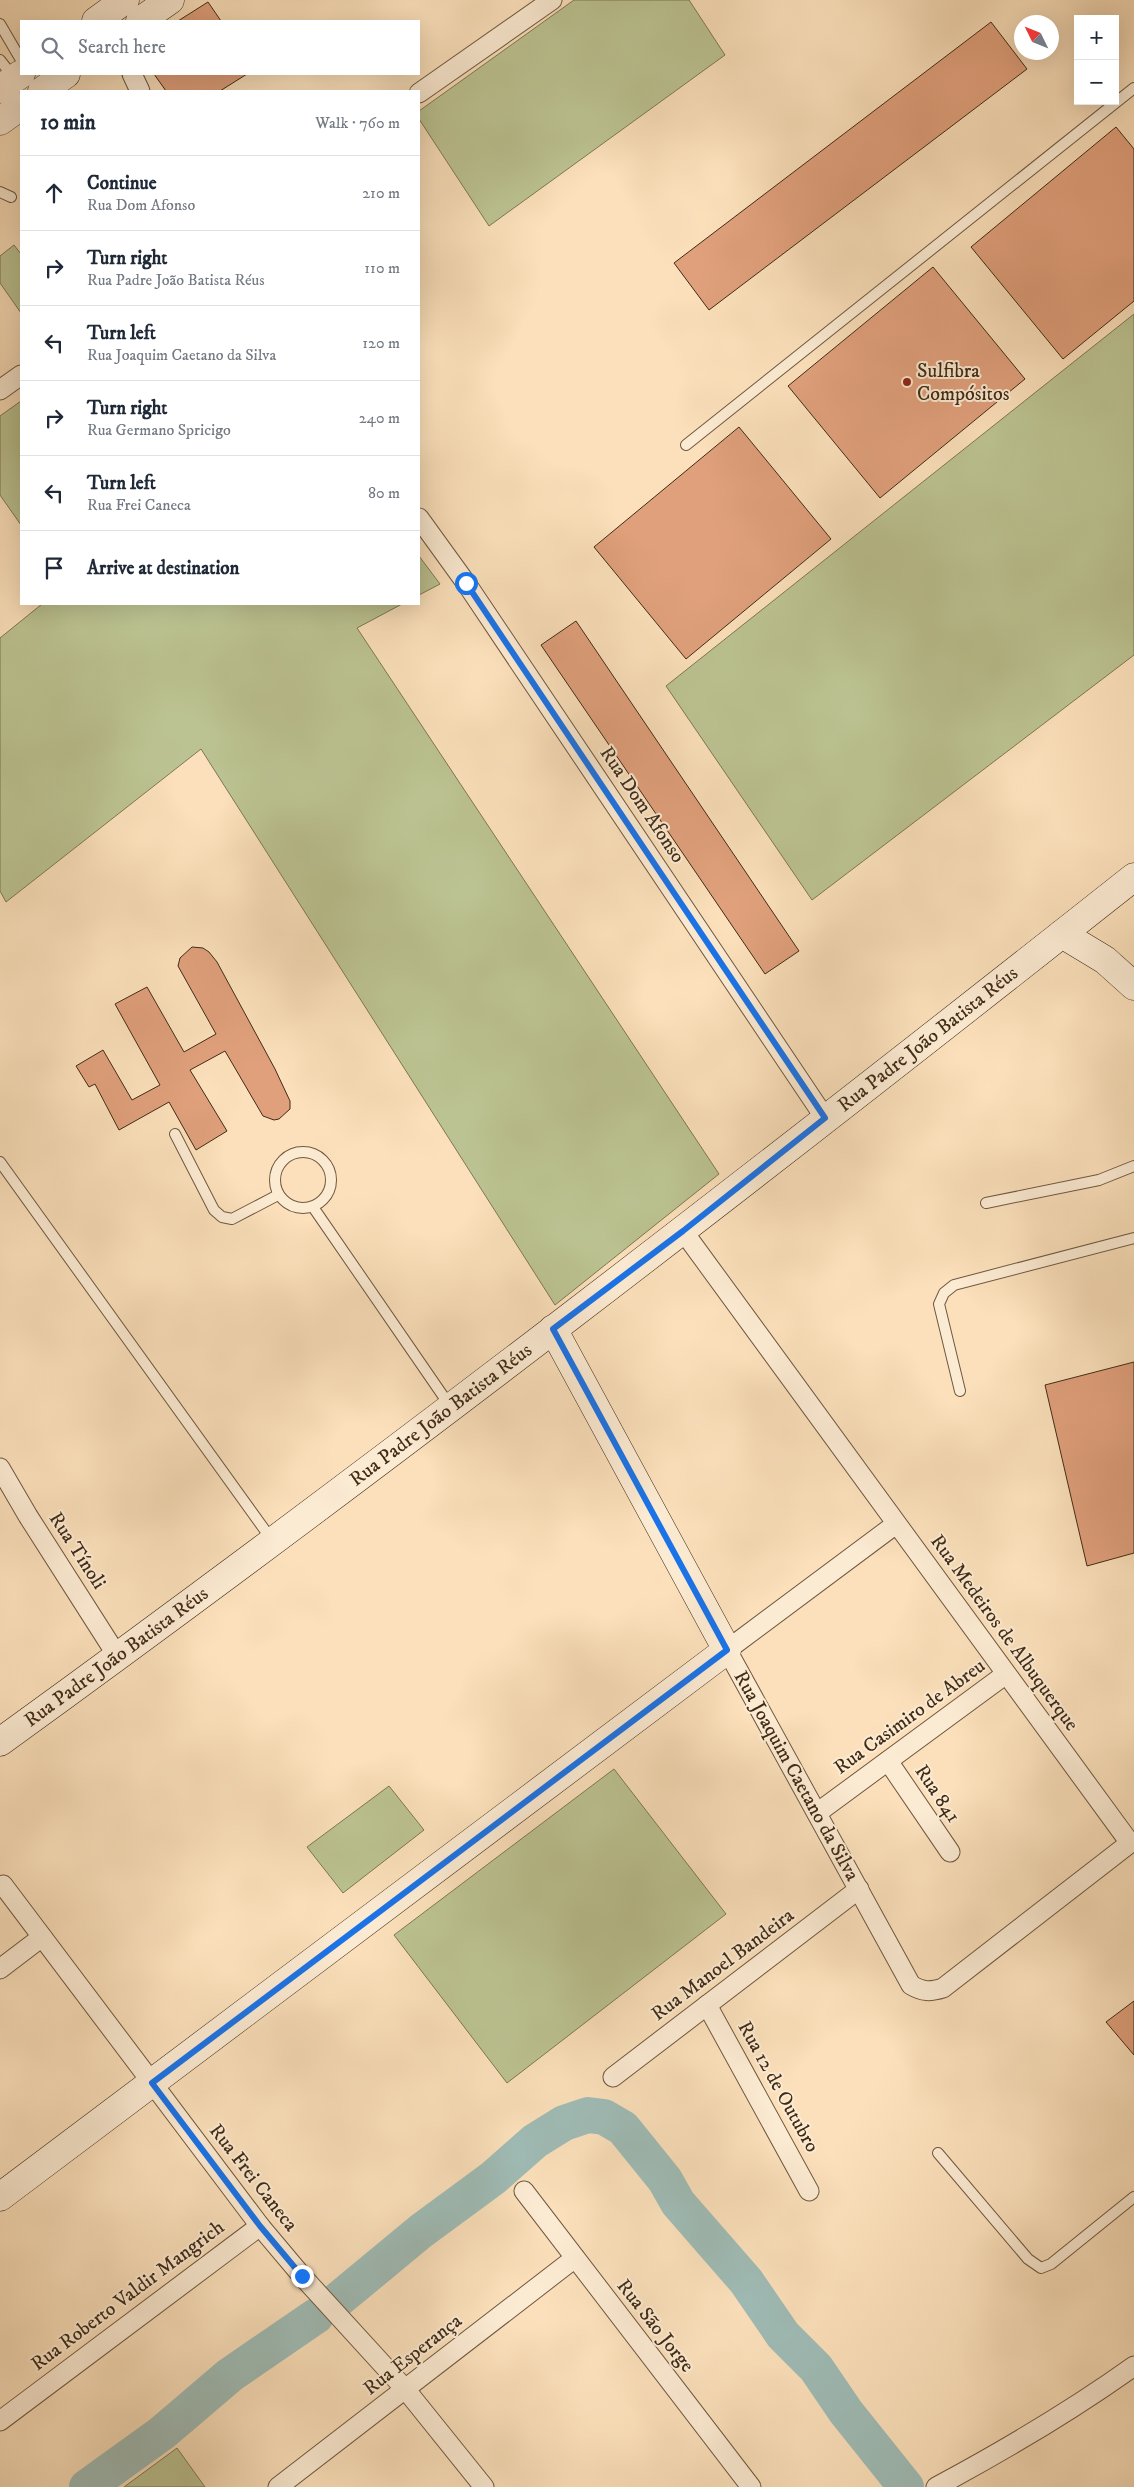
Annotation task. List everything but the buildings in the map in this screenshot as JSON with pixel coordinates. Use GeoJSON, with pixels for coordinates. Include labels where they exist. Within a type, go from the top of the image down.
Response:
{"type":"FeatureCollection","features":[{"type":"Feature","properties":{"kind":"main road"},"geometry":{"type":"LineString","coordinates":[[141,20],[170,0]]}},
{"type":"Feature","properties":{"kind":"main road"},"geometry":{"type":"LineString","coordinates":[[44,90],[65,75]]}},
{"type":"Feature","properties":{"kind":"main road"},"geometry":{"type":"LineString","coordinates":[[0,121],[20,107]]}},
{"type":"Feature","properties":{"kind":"main road","name":"Rua Padre João Batista Réus"},"geometry":{"type":"LineString","coordinates":[[0,1742],[118,1656],[683,1231],[1134,877]]}},
{"type":"Feature","properties":{"kind":"main road"},"geometry":{"type":"LineString","coordinates":[[1062,934],[1105,960],[1134,986]]}},
{"type":"Feature","properties":{"kind":"main road","name":"Rua Joaquim Caetano da Silva"},"geometry":{"type":"LineString","coordinates":[[553,1329],[727,1650]]}},
{"type":"Feature","properties":{"kind":"main road"},"geometry":{"type":"LineString","coordinates":[[0,2197],[727,1650]]}},
{"type":"Feature","properties":{"kind":"street"},"geometry":{"type":"LineString","coordinates":[[420,92],[552,0]]}},
{"type":"Feature","properties":{"kind":"street"},"geometry":{"type":"LineString","coordinates":[[132,75],[140,90]]}},
{"type":"Feature","properties":{"kind":"street"},"geometry":{"type":"LineString","coordinates":[[0,390],[20,376]]}},
{"type":"Feature","properties":{"kind":"street","name":"Rua Dom Afonso"},"geometry":{"type":"LineString","coordinates":[[420,519],[472,591],[825,1118]]}},
{"type":"Feature","properties":{"kind":"street","name":"Rua Medeiros de Albuquerque"},"geometry":{"type":"LineString","coordinates":[[683,1231],[1132,1846],[943,1988],[922,1991],[911,1985]]}},
{"type":"Feature","properties":{"kind":"street","name":"Rua Tínoli"},"geometry":{"type":"LineString","coordinates":[[0,1468],[28,1516],[118,1656]]}},
{"type":"Feature","properties":{"kind":"street"},"geometry":{"type":"LineString","coordinates":[[727,1650],[896,1524]]}},
{"type":"Feature","properties":{"kind":"street","name":"Rua Joaquim Caetano da Silva"},"geometry":{"type":"LineString","coordinates":[[727,1650],[911,1985]]}},
{"type":"Feature","properties":{"kind":"street","name":"Rua Casimiro de Abreu"},"geometry":{"type":"LineString","coordinates":[[817,1813],[1006,1674]]}},
{"type":"Feature","properties":{"kind":"street","name":"Rua 841"},"geometry":{"type":"LineString","coordinates":[[888,1761],[950,1852]]}},
{"type":"Feature","properties":{"kind":"street","name":"Rua Frei Caneca"},"geometry":{"type":"LineString","coordinates":[[2,1885],[260,2226],[302,2276],[406,2390],[484,2487]]}},
{"type":"Feature","properties":{"kind":"street","name":"Rua Manoel Bandeira"},"geometry":{"type":"LineString","coordinates":[[614,2077],[859,1889]]}},
{"type":"Feature","properties":{"kind":"street"},"geometry":{"type":"LineString","coordinates":[[0,1969],[42,1937]]}},
{"type":"Feature","properties":{"kind":"street","name":"Rua 12 de Outubro"},"geometry":{"type":"LineString","coordinates":[[708,2005],[809,2191]]}},
{"type":"Feature","properties":{"kind":"street","name":"Rua São Jorge"},"geometry":{"type":"LineString","coordinates":[[524,2191],[751,2487]]}},
{"type":"Feature","properties":{"kind":"street","name":"Rua Roberto Valdir Mangrich"},"geometry":{"type":"LineString","coordinates":[[0,2421],[260,2226]]}},
{"type":"Feature","properties":{"kind":"street","name":"Rua Esperança"},"geometry":{"type":"LineString","coordinates":[[278,2487],[575,2258]]}},
{"type":"Feature","properties":{"kind":"street"},"geometry":{"type":"LineString","coordinates":[[936,2487],[1073,2409],[1134,2366]]}},
{"type":"Feature","properties":{"kind":"lane"},"geometry":{"type":"LineString","coordinates":[[0,24],[11,72]]}},
{"type":"Feature","properties":{"kind":"lane"},"geometry":{"type":"LineString","coordinates":[[686,445],[1134,88]]}},
{"type":"Feature","properties":{"kind":"lane"},"geometry":{"type":"LineString","coordinates":[[0,192],[11,197]]}},
{"type":"Feature","properties":{"kind":"lane"},"geometry":{"type":"LineString","coordinates":[[175,1134],[214,1210],[222,1217],[232,1219],[278,1195]]}},
{"type":"Feature","properties":{"kind":"lane"},"geometry":{"type":"LineString","coordinates":[[296,1152],[313,1152],[327,1163],[332,1180],[327,1196],[313,1207],[293,1208],[278,1195],[274,1178],[281,1161],[296,1152]]}},
{"type":"Feature","properties":{"kind":"lane"},"geometry":{"type":"LineString","coordinates":[[0,1162],[273,1540]]}},
{"type":"Feature","properties":{"kind":"lane"},"geometry":{"type":"LineString","coordinates":[[986,1203],[1100,1180],[1134,1166]]}},
{"type":"Feature","properties":{"kind":"lane"},"geometry":{"type":"LineString","coordinates":[[313,1207],[451,1406]]}},
{"type":"Feature","properties":{"kind":"lane"},"geometry":{"type":"LineString","coordinates":[[960,1391],[939,1304],[944,1293],[954,1285],[1134,1238]]}},
{"type":"Feature","properties":{"kind":"lane"},"geometry":{"type":"LineString","coordinates":[[938,2154],[1028,2259],[1041,2268],[1051,2264],[1134,2197]]}},
{"type":"Feature","properties":{"kind":"green space"},"geometry":{"type":"Polygon","coordinates":[[[574,0],[689,0],[725,55],[489,226],[420,121],[420,110],[574,0]]]}},
{"type":"Feature","properties":{"kind":"green space"},"geometry":{"type":"Polygon","coordinates":[[[14,245],[20,253],[20,312],[0,283],[0,256],[14,245]]]}},
{"type":"Feature","properties":{"kind":"green space"},"geometry":{"type":"Polygon","coordinates":[[[1134,314],[1134,655],[812,900],[666,686],[1134,314]]]}},
{"type":"Feature","properties":{"kind":"green space"},"geometry":{"type":"Polygon","coordinates":[[[20,402],[20,524],[0,495],[0,416],[20,402]]]}},
{"type":"Feature","properties":{"kind":"green space"},"geometry":{"type":"Polygon","coordinates":[[[420,557],[440,584],[420,594],[420,557]]]}},
{"type":"Feature","properties":{"kind":"green space"},"geometry":{"type":"Polygon","coordinates":[[[41,605],[400,605],[357,628],[719,1174],[555,1305],[201,749],[6,902],[0,891],[0,638],[41,605]]]}},
{"type":"Feature","properties":{"kind":"green space"},"geometry":{"type":"Polygon","coordinates":[[[614,1769],[726,1914],[507,2083],[394,1935],[614,1769]]]}},
{"type":"Feature","properties":{"kind":"green space"},"geometry":{"type":"Polygon","coordinates":[[[389,1786],[424,1830],[343,1893],[307,1847],[389,1786]]]}},
{"type":"Feature","properties":{"kind":"green space"},"geometry":{"type":"Polygon","coordinates":[[[177,2448],[205,2487],[124,2487],[177,2448]]]}},
{"type":"Feature","properties":{"kind":"waterway"},"geometry":{"type":"LineString","coordinates":[[340,2298],[421,2231],[493,2178],[535,2141],[564,2123],[588,2115],[604,2117],[623,2128],[665,2180],[678,2203],[746,2281],[783,2335],[816,2368],[846,2412],[906,2487]]}},
{"type":"Feature","properties":{"kind":"waterway"},"geometry":{"type":"LineString","coordinates":[[87,2487],[162,2433],[230,2375],[316,2316]]}},
{"type":"Feature","properties":{"kind":"place","name":"Sulfibra Compósitos"},"geometry":{"type":"Point","coordinates":[907,382]}},
{"type":"Feature","properties":{"kind":"route"},"geometry":{"type":"LineString","coordinates":[[302,2276],[260,2226],[152,2083],[727,1650],[553,1329],[683,1231],[825,1118],[466,583]]}}]}
